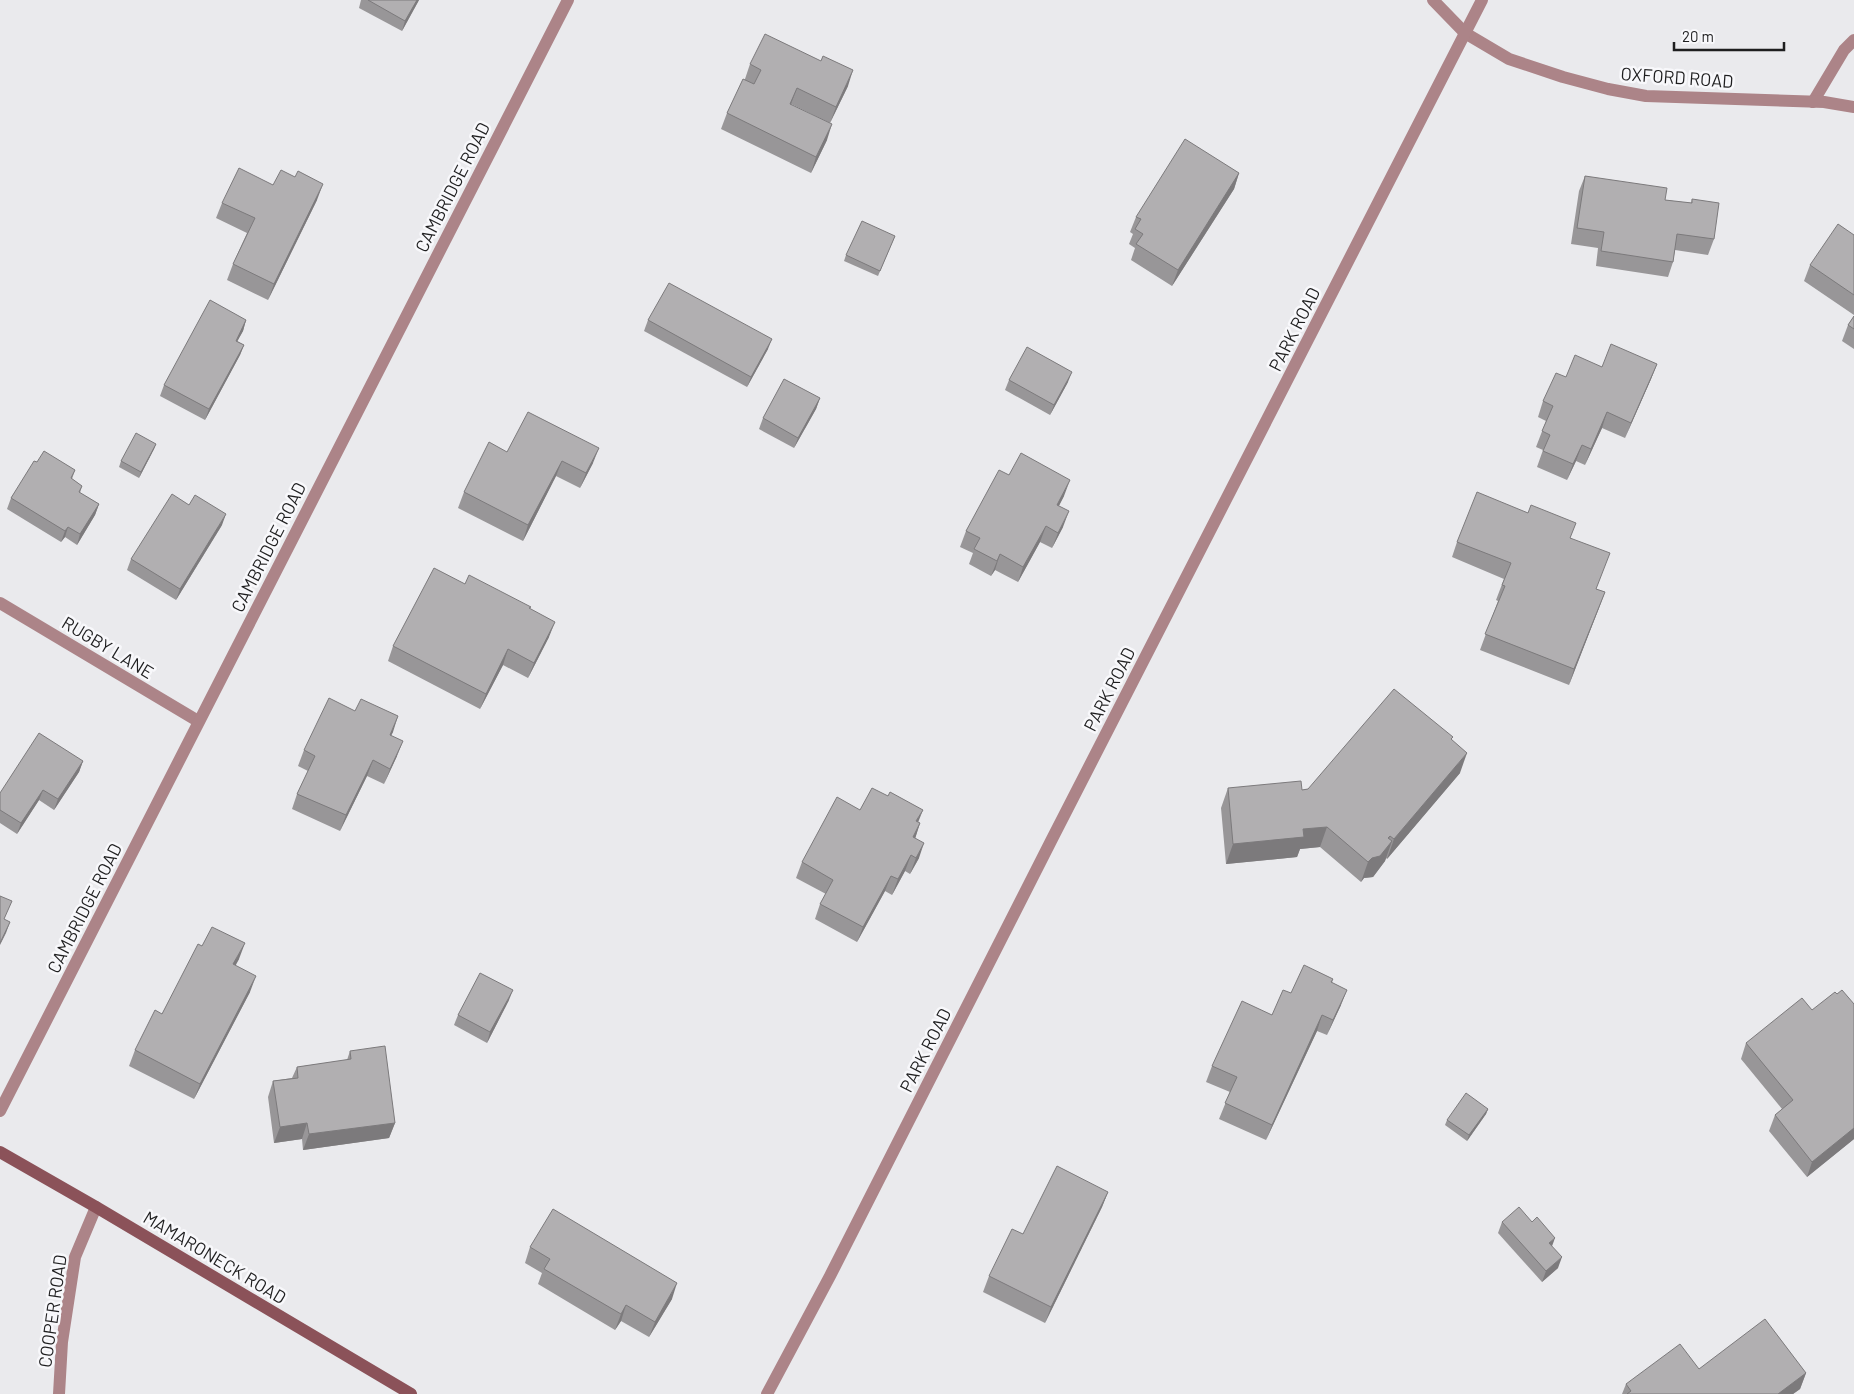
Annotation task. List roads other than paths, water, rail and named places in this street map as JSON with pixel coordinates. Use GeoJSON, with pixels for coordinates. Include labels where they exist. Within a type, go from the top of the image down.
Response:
{"type":"FeatureCollection","features":[{"type":"Feature","properties":{"kind":"street","name":"CAMBRIDGE ROAD"},"geometry":{"type":"LineString","coordinates":[[0,1111],[568,0]]}},
{"type":"Feature","properties":{"kind":"street","name":"OXFORD ROAD"},"geometry":{"type":"LineString","coordinates":[[1433,0],[1465,33],[1509,59],[1563,77],[1608,89],[1646,96],[1824,102],[1854,107]]}},
{"type":"Feature","properties":{"kind":"street","name":"PARK ROAD"},"geometry":{"type":"LineString","coordinates":[[768,1394],[1482,0]]}},
{"type":"Feature","properties":{"kind":"street"},"geometry":{"type":"LineString","coordinates":[[1813,102],[1844,50],[1854,40]]}},
{"type":"Feature","properties":{"kind":"street","name":"RUGBY LANE"},"geometry":{"type":"LineString","coordinates":[[0,603],[198,721]]}},
{"type":"Feature","properties":{"kind":"street","name":"MAMARONECK ROAD"},"geometry":{"type":"LineString","coordinates":[[0,1152],[411,1394]]}},
{"type":"Feature","properties":{"kind":"street","name":"COOPER ROAD"},"geometry":{"type":"LineString","coordinates":[[58,1394],[62,1342],[75,1257],[96,1207]]}}]}
